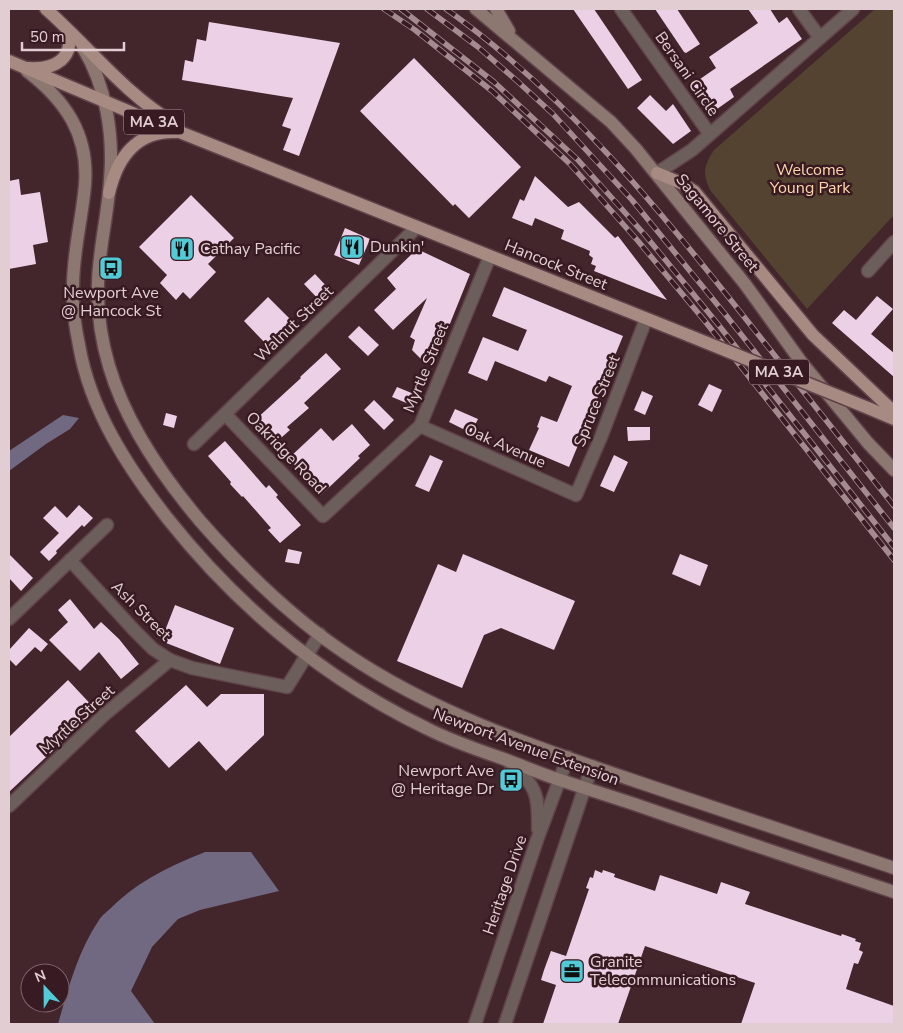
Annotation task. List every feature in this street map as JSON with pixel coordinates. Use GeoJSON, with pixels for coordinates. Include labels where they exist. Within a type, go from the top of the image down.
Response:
{"type":"FeatureCollection","features":[{"type":"Feature","properties":{"kind":"main road","name":"Hancock Street"},"geometry":{"type":"LineString","coordinates":[[46,9],[126,88],[156,112],[205,142]]}},
{"type":"Feature","properties":{"kind":"main road"},"geometry":{"type":"LineString","coordinates":[[476,9],[611,122],[657,173],[681,183],[694,191],[813,335],[894,412]]}},
{"type":"Feature","properties":{"kind":"main road"},"geometry":{"type":"LineString","coordinates":[[496,9],[514,40]]}},
{"type":"Feature","properties":{"kind":"main road"},"geometry":{"type":"LineString","coordinates":[[22,67],[49,67],[62,59],[68,48],[71,33]]}},
{"type":"Feature","properties":{"kind":"main road","name":"Newport Avenue Extension"},"geometry":{"type":"LineString","coordinates":[[71,33],[91,61],[104,101],[110,141],[109,193],[99,263],[98,310],[106,357],[117,390],[145,444],[172,485],[209,531],[258,583],[351,658],[425,700],[472,721],[568,758],[894,868]]}},
{"type":"Feature","properties":{"kind":"main road","name":"Hancock Street"},"geometry":{"type":"LineString","coordinates":[[9,61],[180,132],[894,419]]}},
{"type":"Feature","properties":{"kind":"main road","name":"Newport Avenue Extension"},"geometry":{"type":"LineString","coordinates":[[22,67],[45,85],[62,102],[76,126],[83,146],[86,185],[74,262],[72,288],[75,323],[82,361],[102,416],[141,483],[186,541],[236,595],[307,656],[345,682],[421,726],[560,780],[894,892]]}},
{"type":"Feature","properties":{"kind":"main road"},"geometry":{"type":"LineString","coordinates":[[109,193],[116,170],[130,149],[153,135],[180,132]]}},
{"type":"Feature","properties":{"kind":"main road","name":"Sagamore Street"},"geometry":{"type":"LineString","coordinates":[[657,173],[745,284],[802,363],[868,443],[894,470]]}},
{"type":"Feature","properties":{"kind":"street","name":"Bersani Circle"},"geometry":{"type":"LineString","coordinates":[[621,9],[709,134]]}},
{"type":"Feature","properties":{"kind":"street"},"geometry":{"type":"LineString","coordinates":[[799,9],[820,38]]}},
{"type":"Feature","properties":{"kind":"street","name":"Sagamore Street"},"geometry":{"type":"LineString","coordinates":[[657,173],[692,150],[853,9]]}},
{"type":"Feature","properties":{"kind":"street","name":"Walnut Street"},"geometry":{"type":"LineString","coordinates":[[194,444],[418,227]]}},
{"type":"Feature","properties":{"kind":"street"},"geometry":{"type":"LineString","coordinates":[[868,271],[894,242]]}},
{"type":"Feature","properties":{"kind":"street","name":"Myrtle Street"},"geometry":{"type":"LineString","coordinates":[[323,516],[420,426],[490,256]]}},
{"type":"Feature","properties":{"kind":"street","name":"Spruce Street"},"geometry":{"type":"LineString","coordinates":[[576,495],[601,437],[646,319]]}},
{"type":"Feature","properties":{"kind":"street","name":"Oakridge Road"},"geometry":{"type":"LineString","coordinates":[[225,414],[323,516]]}},
{"type":"Feature","properties":{"kind":"street","name":"Oak Avenue"},"geometry":{"type":"LineString","coordinates":[[420,426],[576,495]]}},
{"type":"Feature","properties":{"kind":"street"},"geometry":{"type":"LineString","coordinates":[[9,619],[107,525]]}},
{"type":"Feature","properties":{"kind":"street","name":"Ash Street"},"geometry":{"type":"LineString","coordinates":[[70,560],[134,630],[153,648],[170,660],[192,668],[287,687],[307,656]]}},
{"type":"Feature","properties":{"kind":"street"},"geometry":{"type":"LineString","coordinates":[[307,656],[320,634]]}},
{"type":"Feature","properties":{"kind":"street","name":"Myrtle Street"},"geometry":{"type":"LineString","coordinates":[[9,806],[104,715],[170,660]]}},
{"type":"Feature","properties":{"kind":"street","name":"Heritage Drive"},"geometry":{"type":"LineString","coordinates":[[475,1024],[537,840],[568,758]]}},
{"type":"Feature","properties":{"kind":"street"},"geometry":{"type":"LineString","coordinates":[[507,760],[526,776],[534,788],[538,806],[537,840]]}},
{"type":"Feature","properties":{"kind":"street"},"geometry":{"type":"LineString","coordinates":[[505,1024],[592,766]]}},
{"type":"Feature","properties":{"kind":"green space","name":"Welcome Young Park"},"geometry":{"type":"Polygon","coordinates":[[[875,9],[894,9],[894,215],[807,309],[710,190],[705,169],[714,150],[875,9]]]}},
{"type":"Feature","properties":{"kind":"shaded area"},"geometry":{"type":"Polygon","coordinates":[[[63,415],[79,418],[70,429],[9,471],[9,451],[63,415]]]}},
{"type":"Feature","properties":{"kind":"shaded area"},"geometry":{"type":"Polygon","coordinates":[[[205,852],[251,852],[279,891],[200,910],[178,919],[152,947],[131,991],[155,1024],[58,1024],[61,1013],[70,1013],[70,984],[85,944],[102,916],[133,889],[180,863],[205,852]]]}},
{"type":"Feature","properties":{"kind":"building"},"geometry":{"type":"Polygon","coordinates":[[[573,9],[594,9],[642,80],[628,89],[573,9]]]}},
{"type":"Feature","properties":{"kind":"building"},"geometry":{"type":"Polygon","coordinates":[[[655,9],[677,9],[700,44],[686,53],[684,52],[655,9]]]}},
{"type":"Feature","properties":{"kind":"building"},"geometry":{"type":"Polygon","coordinates":[[[748,9],[770,9],[779,23],[787,17],[802,39],[730,89],[734,97],[710,114],[690,86],[716,68],[709,57],[758,23],[748,9]]]}},
{"type":"Feature","properties":{"kind":"building"},"geometry":{"type":"Polygon","coordinates":[[[209,22],[340,43],[299,156],[283,150],[291,129],[282,126],[293,98],[182,80],[185,60],[193,62],[197,39],[206,41],[209,22]]]}},
{"type":"Feature","properties":{"kind":"building"},"geometry":{"type":"Polygon","coordinates":[[[414,58],[521,167],[469,218],[455,204],[453,206],[360,111],[414,58]]]}},
{"type":"Feature","properties":{"kind":"building"},"geometry":{"type":"Polygon","coordinates":[[[650,95],[666,111],[673,104],[691,131],[673,144],[637,108],[650,95]]]}},
{"type":"Feature","properties":{"kind":"building"},"geometry":{"type":"Polygon","coordinates":[[[535,176],[568,207],[579,202],[615,238],[618,236],[667,300],[594,271],[596,266],[591,264],[593,258],[589,255],[590,251],[561,239],[564,230],[535,218],[532,226],[512,218],[520,199],[524,201],[535,176]]]}},
{"type":"Feature","properties":{"kind":"building"},"geometry":{"type":"Polygon","coordinates":[[[19,179],[21,195],[40,192],[48,242],[33,245],[36,264],[9,269],[9,181],[19,179]]]}},
{"type":"Feature","properties":{"kind":"building","name":"Cathay Pacific"},"geometry":{"type":"Polygon","coordinates":[[[191,195],[234,238],[208,264],[216,272],[190,299],[183,292],[176,300],[160,283],[167,275],[139,247],[191,195]]]}},
{"type":"Feature","properties":{"kind":"building","name":"Dunkin'"},"geometry":{"type":"Polygon","coordinates":[[[345,228],[370,239],[359,265],[334,255],[345,228]]]}},
{"type":"Feature","properties":{"kind":"building"},"geometry":{"type":"Polygon","coordinates":[[[417,249],[470,274],[449,326],[446,324],[435,348],[429,346],[424,362],[412,350],[415,340],[410,337],[427,298],[393,330],[374,310],[396,289],[387,278],[417,249]]]}},
{"type":"Feature","properties":{"kind":"building"},"geometry":{"type":"Polygon","coordinates":[[[315,274],[331,291],[320,301],[304,284],[315,274]]]}},
{"type":"Feature","properties":{"kind":"building"},"geometry":{"type":"Polygon","coordinates":[[[504,287],[623,336],[569,467],[529,450],[539,428],[537,427],[541,416],[557,422],[572,386],[549,376],[546,382],[495,361],[487,381],[468,373],[483,337],[518,351],[527,330],[492,316],[504,287]]]}},
{"type":"Feature","properties":{"kind":"building"},"geometry":{"type":"Polygon","coordinates":[[[877,296],[893,309],[871,334],[894,353],[894,377],[832,323],[844,310],[856,320],[877,296]]]}},
{"type":"Feature","properties":{"kind":"building"},"geometry":{"type":"Polygon","coordinates":[[[268,297],[293,322],[268,346],[244,321],[268,297]]]}},
{"type":"Feature","properties":{"kind":"building"},"geometry":{"type":"Polygon","coordinates":[[[359,326],[379,345],[368,356],[348,337],[359,326]]]}},
{"type":"Feature","properties":{"kind":"building"},"geometry":{"type":"Polygon","coordinates":[[[326,353],[341,369],[304,403],[309,408],[287,427],[290,430],[274,444],[254,421],[326,353]]]}},
{"type":"Feature","properties":{"kind":"building"},"geometry":{"type":"Polygon","coordinates":[[[709,384],[722,390],[712,412],[698,405],[709,384]]]}},
{"type":"Feature","properties":{"kind":"building"},"geometry":{"type":"Polygon","coordinates":[[[397,387],[414,394],[409,404],[392,397],[397,387]]]}},
{"type":"Feature","properties":{"kind":"building"},"geometry":{"type":"Polygon","coordinates":[[[642,391],[653,396],[645,415],[634,410],[642,391]]]}},
{"type":"Feature","properties":{"kind":"building"},"geometry":{"type":"Polygon","coordinates":[[[374,400],[394,420],[384,430],[364,410],[374,400]]]}},
{"type":"Feature","properties":{"kind":"building"},"geometry":{"type":"Polygon","coordinates":[[[455,409],[478,419],[471,433],[449,422],[455,409]]]}},
{"type":"Feature","properties":{"kind":"building"},"geometry":{"type":"Polygon","coordinates":[[[166,413],[177,416],[174,428],[163,425],[166,413]]]}},
{"type":"Feature","properties":{"kind":"building"},"geometry":{"type":"Polygon","coordinates":[[[352,424],[370,445],[358,456],[360,458],[320,496],[289,458],[321,428],[333,441],[352,424]]]}},
{"type":"Feature","properties":{"kind":"building"},"geometry":{"type":"Polygon","coordinates":[[[627,427],[650,427],[650,440],[628,441],[627,427]]]}},
{"type":"Feature","properties":{"kind":"building"},"geometry":{"type":"Polygon","coordinates":[[[225,441],[266,488],[269,485],[278,495],[276,497],[301,525],[280,543],[268,530],[271,528],[230,484],[231,482],[208,456],[225,441]]]}},
{"type":"Feature","properties":{"kind":"building"},"geometry":{"type":"Polygon","coordinates":[[[430,455],[443,461],[429,492],[415,486],[430,455]]]}},
{"type":"Feature","properties":{"kind":"building"},"geometry":{"type":"Polygon","coordinates":[[[614,455],[628,462],[614,492],[600,486],[614,455]]]}},
{"type":"Feature","properties":{"kind":"building"},"geometry":{"type":"Polygon","coordinates":[[[79,505],[93,518],[84,527],[82,525],[56,551],[57,553],[49,561],[40,552],[59,533],[43,518],[55,506],[67,518],[79,505]]]}},
{"type":"Feature","properties":{"kind":"building"},"geometry":{"type":"Polygon","coordinates":[[[288,549],[302,552],[299,564],[285,562],[288,549]]]}},
{"type":"Feature","properties":{"kind":"building"},"geometry":{"type":"Polygon","coordinates":[[[9,554],[33,578],[21,591],[9,578],[9,554]]]}},
{"type":"Feature","properties":{"kind":"building"},"geometry":{"type":"Polygon","coordinates":[[[463,554],[575,601],[554,650],[501,628],[484,635],[462,688],[397,661],[438,564],[456,572],[463,554]]]}},
{"type":"Feature","properties":{"kind":"building"},"geometry":{"type":"Polygon","coordinates":[[[680,554],[708,565],[700,586],[672,574],[680,554]]]}},
{"type":"Feature","properties":{"kind":"building"},"geometry":{"type":"Polygon","coordinates":[[[70,599],[94,629],[101,622],[119,639],[139,664],[121,679],[99,652],[80,671],[49,640],[68,622],[58,610],[70,599]]]}},
{"type":"Feature","properties":{"kind":"building"},"geometry":{"type":"Polygon","coordinates":[[[175,605],[234,628],[220,664],[161,641],[175,605]]]}},
{"type":"Feature","properties":{"kind":"building"},"geometry":{"type":"Polygon","coordinates":[[[29,628],[48,644],[41,652],[35,647],[16,666],[9,659],[9,650],[29,628]]]}},
{"type":"Feature","properties":{"kind":"building"},"geometry":{"type":"Polygon","coordinates":[[[68,680],[96,710],[9,792],[9,737],[68,680]]]}},
{"type":"Feature","properties":{"kind":"building"},"geometry":{"type":"Polygon","coordinates":[[[186,685],[207,707],[221,694],[264,694],[264,735],[226,771],[199,741],[169,768],[135,731],[186,685]]]}},
{"type":"Feature","properties":{"kind":"building"},"geometry":{"type":"Polygon","coordinates":[[[595,870],[602,873],[603,870],[615,874],[614,877],[655,891],[660,875],[717,894],[721,882],[750,892],[745,904],[841,936],[842,934],[856,939],[855,941],[861,943],[859,950],[863,952],[858,964],[854,963],[846,989],[894,1006],[894,1024],[741,1024],[755,983],[645,946],[618,1024],[543,1024],[556,985],[541,980],[544,970],[551,951],[566,956],[589,889],[586,888],[590,877],[593,878],[595,870]]]}},
{"type":"Feature","properties":{"kind":"railway"},"geometry":{"type":"LineString","coordinates":[[384,9],[415,30],[492,91],[570,164],[704,320],[894,560]]}},
{"type":"Feature","properties":{"kind":"railway"},"geometry":{"type":"LineString","coordinates":[[401,9],[494,82],[578,160],[645,235],[717,323],[894,547]]}},
{"type":"Feature","properties":{"kind":"railway"},"geometry":{"type":"LineString","coordinates":[[427,9],[478,47],[553,114],[632,200],[725,314],[894,528]]}},
{"type":"Feature","properties":{"kind":"railway"},"geometry":{"type":"LineString","coordinates":[[446,9],[490,42],[532,78],[609,155],[715,280],[894,506]]}},
{"type":"Feature","properties":{"kind":"place","name":"Dunkin'"},"geometry":{"type":"Point","coordinates":[352,247]}},
{"type":"Feature","properties":{"kind":"place","name":"Cathay Pacific"},"geometry":{"type":"Point","coordinates":[182,249]}},
{"type":"Feature","properties":{"kind":"place","name":"Newport Ave @ Hancock St"},"geometry":{"type":"Point","coordinates":[111,268]}},
{"type":"Feature","properties":{"kind":"place","name":"Newport Ave @ Heritage Dr"},"geometry":{"type":"Point","coordinates":[511,780]}},
{"type":"Feature","properties":{"kind":"place","name":"Granite Telecommunications"},"geometry":{"type":"Point","coordinates":[572,971]}}]}
